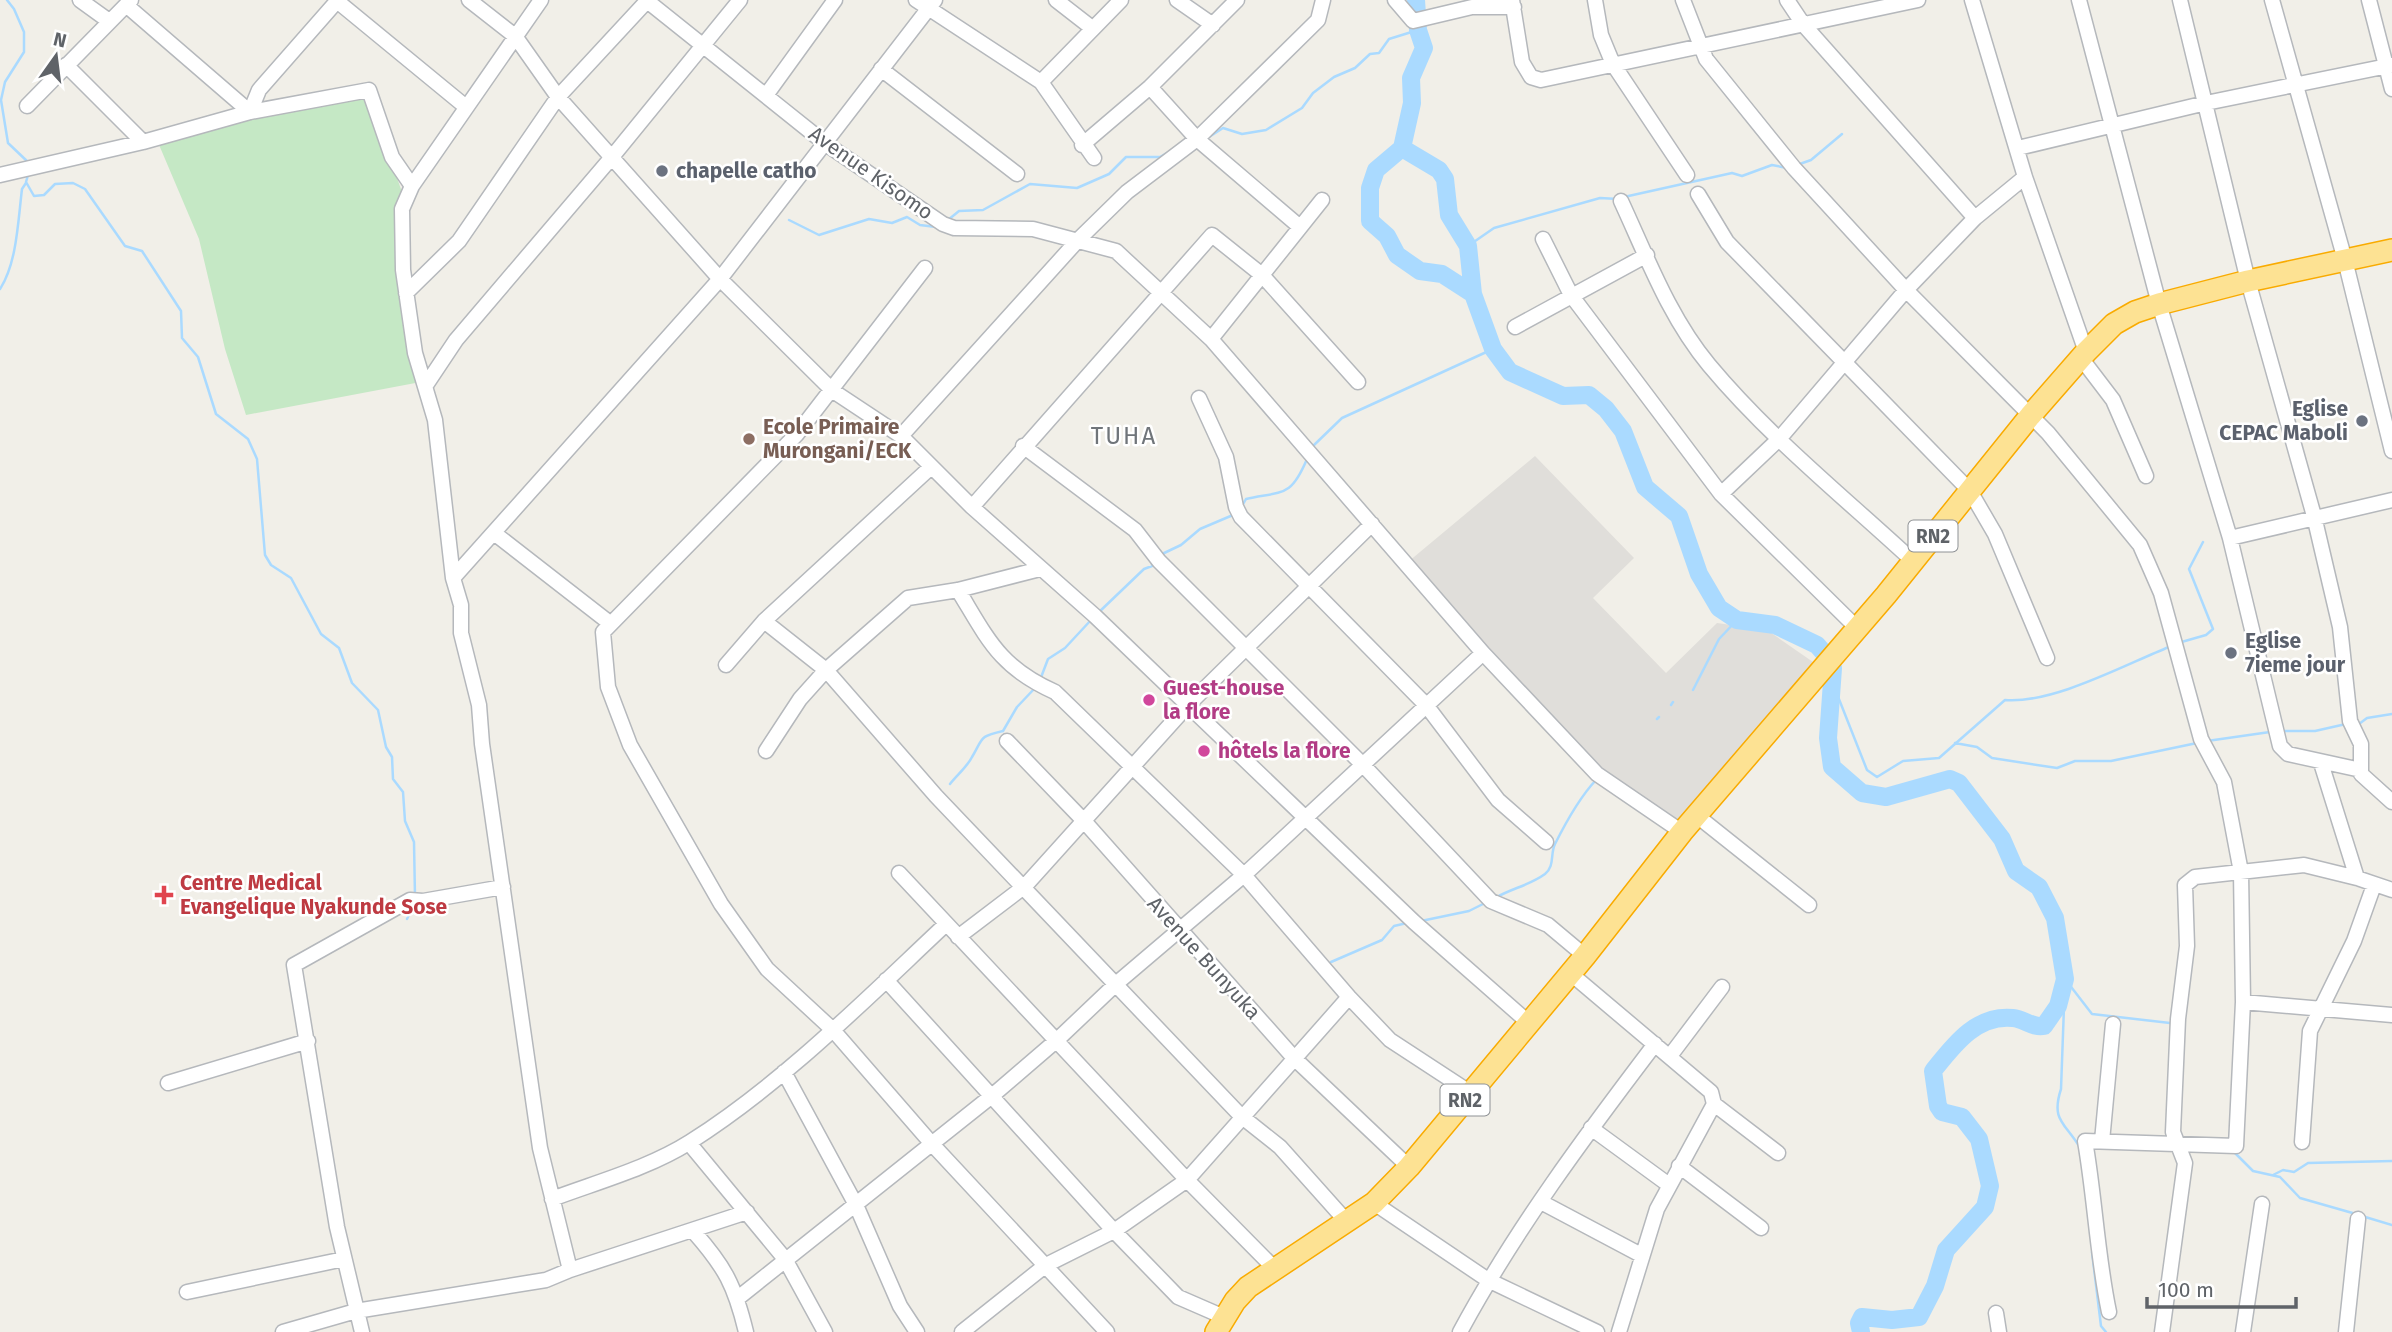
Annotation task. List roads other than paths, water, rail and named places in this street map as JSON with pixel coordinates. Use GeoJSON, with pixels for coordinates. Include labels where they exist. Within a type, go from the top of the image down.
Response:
{"type":"FeatureCollection","features":[{"type":"Feature","properties":{"kind":"highway","name":"RN2"},"geometry":{"type":"LineString","coordinates":[[1220,1325],[1248,1287],[1374,1203],[1409,1167],[1570,974],[1696,815],[1857,628],[2030,416],[2114,324],[2135,312],[2159,304],[2248,281],[2392,250]]}},
{"type":"Feature","properties":{"kind":"street"},"geometry":{"type":"LineString","coordinates":[[80,0],[109,21]]}},
{"type":"Feature","properties":{"kind":"street"},"geometry":{"type":"LineString","coordinates":[[469,0],[515,36],[558,97],[720,279],[833,391],[901,436],[972,507],[1095,616],[1414,922],[1529,1023]]}},
{"type":"Feature","properties":{"kind":"street"},"geometry":{"type":"LineString","coordinates":[[541,0],[412,186],[402,209],[402,270],[415,354],[435,419],[453,578],[461,605],[461,633],[479,705],[540,1148],[570,1270]]}},
{"type":"Feature","properties":{"kind":"street"},"geometry":{"type":"LineString","coordinates":[[426,385],[456,340],[705,46],[740,0]]}},
{"type":"Feature","properties":{"kind":"street"},"geometry":{"type":"LineString","coordinates":[[767,94],[835,0]]}},
{"type":"Feature","properties":{"kind":"street"},"geometry":{"type":"LineString","coordinates":[[1056,0],[1092,28]]}},
{"type":"Feature","properties":{"kind":"street"},"geometry":{"type":"LineString","coordinates":[[1041,82],[1121,0]]}},
{"type":"Feature","properties":{"kind":"street"},"geometry":{"type":"LineString","coordinates":[[1177,0],[1213,25]]}},
{"type":"Feature","properties":{"kind":"street"},"geometry":{"type":"LineString","coordinates":[[1082,145],[1150,87],[1237,0]]}},
{"type":"Feature","properties":{"kind":"street"},"geometry":{"type":"LineString","coordinates":[[901,436],[1079,239],[1127,192],[1197,139],[1318,20],[1323,0]]}},
{"type":"Feature","properties":{"kind":"street"},"geometry":{"type":"LineString","coordinates":[[1395,0],[1418,20],[1472,7],[1513,4],[1522,62],[1531,76],[1541,80],[1803,24],[1874,5],[1918,0]]}},
{"type":"Feature","properties":{"kind":"street"},"geometry":{"type":"LineString","coordinates":[[1595,0],[1601,36],[1613,64],[1687,175]]}},
{"type":"Feature","properties":{"kind":"street"},"geometry":{"type":"LineString","coordinates":[[1683,0],[1706,59],[1792,166],[1906,290],[2030,416],[2140,545],[2161,593],[2203,742],[2224,782],[2241,872],[2243,1002],[2236,1146],[2085,1141],[2092,1179],[2098,1261],[2109,1312]]}},
{"type":"Feature","properties":{"kind":"street"},"geometry":{"type":"LineString","coordinates":[[1787,0],[1803,24],[1975,218]]}},
{"type":"Feature","properties":{"kind":"street"},"geometry":{"type":"LineString","coordinates":[[1972,0],[2025,177],[2083,355],[2113,400],[2146,476]]}},
{"type":"Feature","properties":{"kind":"street"},"geometry":{"type":"LineString","coordinates":[[2079,0],[2159,304],[2230,538],[2280,746],[2288,754],[2321,763],[2361,769]]}},
{"type":"Feature","properties":{"kind":"street"},"geometry":{"type":"LineString","coordinates":[[2180,0],[2248,281],[2314,516],[2340,627],[2351,724],[2361,744],[2361,774],[2392,802]]}},
{"type":"Feature","properties":{"kind":"street"},"geometry":{"type":"LineString","coordinates":[[2272,0],[2345,260],[2392,451]]}},
{"type":"Feature","properties":{"kind":"street"},"geometry":{"type":"LineString","coordinates":[[2369,0],[2389,66],[2392,89]]}},
{"type":"Feature","properties":{"kind":"street"},"geometry":{"type":"LineString","coordinates":[[250,112],[259,90],[337,1],[466,107]]}},
{"type":"Feature","properties":{"kind":"street"},"geometry":{"type":"LineString","coordinates":[[406,293],[459,241],[558,97],[647,1]]}},
{"type":"Feature","properties":{"kind":"street","name":"Avenue Kisomo"},"geometry":{"type":"LineString","coordinates":[[647,1],[767,94],[826,144],[943,224],[954,228],[1033,229],[1079,239],[1116,251],[1211,340],[1483,653],[1597,774],[1682,832]]}},
{"type":"Feature","properties":{"kind":"street"},"geometry":{"type":"LineString","coordinates":[[27,106],[128,2],[250,112]]}},
{"type":"Feature","properties":{"kind":"street"},"geometry":{"type":"LineString","coordinates":[[453,578],[720,279],[826,144],[926,3],[1041,82],[1082,145],[1094,158]]}},
{"type":"Feature","properties":{"kind":"street"},"geometry":{"type":"LineString","coordinates":[[66,65],[143,142]]}},
{"type":"Feature","properties":{"kind":"street"},"geometry":{"type":"LineString","coordinates":[[2018,148],[2206,103],[2389,66]]}},
{"type":"Feature","properties":{"kind":"street"},"geometry":{"type":"LineString","coordinates":[[881,69],[1017,174]]}},
{"type":"Feature","properties":{"kind":"street"},"geometry":{"type":"LineString","coordinates":[[1150,87],[1197,139],[1300,227]]}},
{"type":"Feature","properties":{"kind":"street"},"geometry":{"type":"LineString","coordinates":[[0,174],[143,142],[250,112],[369,90],[392,157],[412,186]]}},
{"type":"Feature","properties":{"kind":"street"},"geometry":{"type":"LineString","coordinates":[[1721,494],[1780,438],[1906,290],[1975,218],[2025,177]]}},
{"type":"Feature","properties":{"kind":"street"},"geometry":{"type":"LineString","coordinates":[[1698,194],[1727,242],[1843,365],[1969,491],[1994,534],[2047,658]]}},
{"type":"Feature","properties":{"kind":"street"},"geometry":{"type":"LineString","coordinates":[[1211,340],[1322,200]]}},
{"type":"Feature","properties":{"kind":"street"},"geometry":{"type":"LineString","coordinates":[[1621,201],[1666,301],[1709,365],[1780,438],[1913,561]]}},
{"type":"Feature","properties":{"kind":"street"},"geometry":{"type":"LineString","coordinates":[[972,507],[1023,446],[1212,235],[1262,275],[1358,382]]}},
{"type":"Feature","properties":{"kind":"street"},"geometry":{"type":"LineString","coordinates":[[1543,239],[1571,295],[1721,494],[1857,628]]}},
{"type":"Feature","properties":{"kind":"street"},"geometry":{"type":"LineString","coordinates":[[1515,327],[1647,256]]}},
{"type":"Feature","properties":{"kind":"street"},"geometry":{"type":"LineString","coordinates":[[925,268],[833,391],[797,434],[603,632],[603,656],[608,687],[630,745],[721,904],[767,968],[832,1030],[932,1144],[1107,1332]]}},
{"type":"Feature","properties":{"kind":"street"},"geometry":{"type":"LineString","coordinates":[[1199,398],[1226,457],[1238,512],[1426,705],[1498,800],[1546,842]]}},
{"type":"Feature","properties":{"kind":"street"},"geometry":{"type":"LineString","coordinates":[[1023,446],[1135,530],[1156,557],[1244,649],[1363,765],[1490,899],[1548,925],[1584,956]]}},
{"type":"Feature","properties":{"kind":"street"},"geometry":{"type":"LineString","coordinates":[[726,665],[764,621],[931,467]]}},
{"type":"Feature","properties":{"kind":"street"},"geometry":{"type":"LineString","coordinates":[[2230,538],[2314,516],[2392,500]]}},
{"type":"Feature","properties":{"kind":"street"},"geometry":{"type":"LineString","coordinates":[[958,937],[1025,886],[1188,705],[1372,524]]}},
{"type":"Feature","properties":{"kind":"street"},"geometry":{"type":"LineString","coordinates":[[494,533],[611,624]]}},
{"type":"Feature","properties":{"kind":"street"},"geometry":{"type":"LineString","coordinates":[[766,751],[800,699],[826,670],[908,598],[958,590],[1040,569]]}},
{"type":"Feature","properties":{"kind":"street"},"geometry":{"type":"LineString","coordinates":[[958,590],[995,651],[1017,671],[1055,691],[1244,874],[1349,997],[1390,1040],[1471,1093]]}},
{"type":"Feature","properties":{"kind":"street"},"geometry":{"type":"LineString","coordinates":[[764,621],[826,670],[936,796],[1025,886],[1241,1116],[1280,1147],[1347,1222]]}},
{"type":"Feature","properties":{"kind":"street"},"geometry":{"type":"LineString","coordinates":[[738,1298],[993,1095],[1057,1040],[1117,983],[1244,874],[1483,653]]}},
{"type":"Feature","properties":{"kind":"street","name":"Avenue Bunyuka"},"geometry":{"type":"LineString","coordinates":[[1007,741],[1084,821],[1293,1058],[1409,1167]]}},
{"type":"Feature","properties":{"kind":"street"},"geometry":{"type":"LineString","coordinates":[[2321,763],[2357,878]]}},
{"type":"Feature","properties":{"kind":"street"},"geometry":{"type":"LineString","coordinates":[[1696,815],[1809,905]]}},
{"type":"Feature","properties":{"kind":"street"},"geometry":{"type":"LineString","coordinates":[[2162,1332],[2185,1163],[2177,1142],[2174,1119],[2178,1020],[2187,946],[2185,885],[2195,877],[2304,865],[2357,878],[2392,891]]}},
{"type":"Feature","properties":{"kind":"street"},"geometry":{"type":"LineString","coordinates":[[899,873],[1187,1180],[1274,1268]]}},
{"type":"Feature","properties":{"kind":"street"},"geometry":{"type":"LineString","coordinates":[[2302,1142],[2310,1031],[2354,941],[2374,886]]}},
{"type":"Feature","properties":{"kind":"street"},"geometry":{"type":"LineString","coordinates":[[362,1332],[344,1259],[294,965],[416,900],[503,887]]}},
{"type":"Feature","properties":{"kind":"street"},"geometry":{"type":"LineString","coordinates":[[552,1199],[634,1168],[689,1143],[784,1072],[945,925]]}},
{"type":"Feature","properties":{"kind":"street"},"geometry":{"type":"LineString","coordinates":[[1570,974],[1711,1092],[1714,1104],[1778,1153]]}},
{"type":"Feature","properties":{"kind":"street"},"geometry":{"type":"LineString","coordinates":[[887,980],[1114,1231],[1178,1297],[1220,1325]]}},
{"type":"Feature","properties":{"kind":"street"},"geometry":{"type":"LineString","coordinates":[[1670,1056],[1722,986]]}},
{"type":"Feature","properties":{"kind":"street"},"geometry":{"type":"LineString","coordinates":[[962,1332],[1046,1265],[1114,1231],[1187,1180],[1349,997]]}},
{"type":"Feature","properties":{"kind":"street"},"geometry":{"type":"LineString","coordinates":[[2243,1002],[2392,1015]]}},
{"type":"Feature","properties":{"kind":"street"},"geometry":{"type":"LineString","coordinates":[[2102,1141],[2113,1024]]}},
{"type":"Feature","properties":{"kind":"street"},"geometry":{"type":"LineString","coordinates":[[168,1083],[308,1041]]}},
{"type":"Feature","properties":{"kind":"street"},"geometry":{"type":"LineString","coordinates":[[1460,1332],[1488,1280],[1591,1128],[1655,1044]]}},
{"type":"Feature","properties":{"kind":"street"},"geometry":{"type":"LineString","coordinates":[[784,1072],[856,1205],[900,1306],[917,1332]]}},
{"type":"Feature","properties":{"kind":"street"},"geometry":{"type":"LineString","coordinates":[[1619,1332],[1657,1209],[1714,1104]]}},
{"type":"Feature","properties":{"kind":"street"},"geometry":{"type":"LineString","coordinates":[[1591,1128],[1669,1185]]}},
{"type":"Feature","properties":{"kind":"street"},"geometry":{"type":"LineString","coordinates":[[689,1143],[785,1259],[825,1332]]}},
{"type":"Feature","properties":{"kind":"street"},"geometry":{"type":"LineString","coordinates":[[1679,1166],[1761,1228]]}},
{"type":"Feature","properties":{"kind":"street"},"geometry":{"type":"LineString","coordinates":[[1541,1202],[1642,1255]]}},
{"type":"Feature","properties":{"kind":"street"},"geometry":{"type":"LineString","coordinates":[[1374,1203],[1488,1280],[1597,1332]]}},
{"type":"Feature","properties":{"kind":"street"},"geometry":{"type":"LineString","coordinates":[[2243,1332],[2262,1204]]}},
{"type":"Feature","properties":{"kind":"street"},"geometry":{"type":"LineString","coordinates":[[283,1332],[356,1311],[546,1280],[747,1212]]}},
{"type":"Feature","properties":{"kind":"street"},"geometry":{"type":"LineString","coordinates":[[2346,1332],[2358,1219]]}},
{"type":"Feature","properties":{"kind":"street"},"geometry":{"type":"LineString","coordinates":[[694,1232],[720,1261],[738,1298],[746,1332]]}},
{"type":"Feature","properties":{"kind":"street"},"geometry":{"type":"LineString","coordinates":[[187,1292],[344,1259]]}},
{"type":"Feature","properties":{"kind":"street"},"geometry":{"type":"LineString","coordinates":[[1996,1314],[1999,1332]]}},
{"type":"Feature","properties":{"kind":"waterway"},"geometry":{"type":"LineString","coordinates":[[7,0],[24,32],[24,52],[5,82],[1,100],[8,143],[28,162]]}},
{"type":"Feature","properties":{"kind":"waterway"},"geometry":{"type":"LineString","coordinates":[[1416,0],[1418,30],[1424,48],[1411,78],[1412,103],[1402,148],[1376,170],[1370,188],[1370,221],[1387,236],[1397,255],[1420,271],[1442,274],[1473,294],[1493,349],[1510,372],[1563,396],[1589,395],[1606,409],[1623,431],[1645,487],[1679,516],[1699,574],[1719,608],[1737,620],[1775,625],[1817,645],[1830,660],[1833,668],[1828,738],[1832,767],[1862,793],[1886,797],[1950,779],[1959,783],[2002,839],[2016,871],[2039,887],[2055,918],[2065,979],[2058,1006],[2044,1026],[2013,1018],[1988,1021],[1957,1042],[1933,1071],[1938,1106],[1942,1112],[1962,1117],[1979,1139],[1990,1186],[1985,1207],[1946,1250],[1935,1286],[1919,1317],[1892,1320],[1862,1317],[1859,1323],[1861,1332]]}},
{"type":"Feature","properties":{"kind":"waterway"},"geometry":{"type":"LineString","coordinates":[[1206,139],[1223,128],[1242,134],[1266,130],[1302,108],[1313,93],[1334,77],[1355,68],[1370,54],[1379,53],[1389,39],[1418,30]]}},
{"type":"Feature","properties":{"kind":"waterway"},"geometry":{"type":"LineString","coordinates":[[1797,165],[1811,160],[1842,134]]}},
{"type":"Feature","properties":{"kind":"waterway"},"geometry":{"type":"LineString","coordinates":[[1402,148],[1439,170],[1445,179],[1449,215],[1468,246],[1473,294]]}},
{"type":"Feature","properties":{"kind":"waterway"},"geometry":{"type":"LineString","coordinates":[[948,220],[959,211],[983,210],[1030,184],[1077,188],[1109,174],[1126,157],[1160,157],[1172,150]]}},
{"type":"Feature","properties":{"kind":"waterway"},"geometry":{"type":"LineString","coordinates":[[1624,197],[1732,173],[1742,176],[1772,165],[1787,168]]}},
{"type":"Feature","properties":{"kind":"waterway"},"geometry":{"type":"LineString","coordinates":[[28,175],[26,182],[34,196],[44,195],[55,184],[73,183],[85,189],[125,246],[142,251],[181,311],[182,338],[198,357],[216,414],[248,439],[257,459],[265,555],[271,565],[291,578],[321,634],[339,648],[352,683],[378,710],[386,747],[392,757],[393,779],[403,792],[405,821],[414,842],[415,897]]}},
{"type":"Feature","properties":{"kind":"waterway"},"geometry":{"type":"LineString","coordinates":[[0,289],[10,267],[22,189],[26,183]]}},
{"type":"Feature","properties":{"kind":"waterway"},"geometry":{"type":"LineString","coordinates":[[1468,246],[1494,228],[1600,198],[1618,199]]}},
{"type":"Feature","properties":{"kind":"waterway"},"geometry":{"type":"LineString","coordinates":[[789,220],[819,235],[869,219],[892,223],[907,217],[920,225],[936,227]]}},
{"type":"Feature","properties":{"kind":"waterway"},"geometry":{"type":"LineString","coordinates":[[1313,446],[1342,418],[1493,349]]}},
{"type":"Feature","properties":{"kind":"waterway"},"geometry":{"type":"LineString","coordinates":[[1242,506],[1246,499],[1278,493],[1291,486],[1307,459]]}},
{"type":"Feature","properties":{"kind":"waterway"},"geometry":{"type":"LineString","coordinates":[[1160,555],[1181,545],[1200,529],[1233,515]]}},
{"type":"Feature","properties":{"kind":"waterway"},"geometry":{"type":"LineString","coordinates":[[2178,643],[2206,635],[2213,629],[2189,569],[2203,542]]}},
{"type":"Feature","properties":{"kind":"waterway"},"geometry":{"type":"LineString","coordinates":[[1098,613],[1144,569],[1152,566],[1152,560]]}},
{"type":"Feature","properties":{"kind":"waterway"},"geometry":{"type":"LineString","coordinates":[[1040,680],[1048,659],[1065,648],[1091,620]]}},
{"type":"Feature","properties":{"kind":"waterway"},"geometry":{"type":"LineString","coordinates":[[1693,690],[1719,639],[1737,620]]}},
{"type":"Feature","properties":{"kind":"waterway"},"geometry":{"type":"LineString","coordinates":[[1833,684],[1867,770],[1877,777],[1903,761],[1939,758],[2005,700],[2024,700],[2066,690],[2169,647]]}},
{"type":"Feature","properties":{"kind":"waterway"},"geometry":{"type":"LineString","coordinates":[[950,784],[983,739],[1003,731],[1017,707],[1035,688]]}},
{"type":"Feature","properties":{"kind":"waterway"},"geometry":{"type":"LineString","coordinates":[[2359,724],[2367,718],[2392,714]]}},
{"type":"Feature","properties":{"kind":"waterway"},"geometry":{"type":"LineString","coordinates":[[2283,731],[2315,731],[2346,724]]}},
{"type":"Feature","properties":{"kind":"waterway"},"geometry":{"type":"LineString","coordinates":[[2207,741],[2270,732]]}},
{"type":"Feature","properties":{"kind":"waterway"},"geometry":{"type":"LineString","coordinates":[[1955,743],[1977,747],[1992,758],[2057,768],[2075,761],[2111,761],[2197,743]]}},
{"type":"Feature","properties":{"kind":"waterway"},"geometry":{"type":"LineString","coordinates":[[1497,897],[1548,871],[1554,848],[1564,827],[1578,802],[1596,780]]}},
{"type":"Feature","properties":{"kind":"waterway"},"geometry":{"type":"LineString","coordinates":[[1421,921],[1469,911],[1485,903]]}},
{"type":"Feature","properties":{"kind":"waterway"},"geometry":{"type":"LineString","coordinates":[[407,919],[413,907]]}},
{"type":"Feature","properties":{"kind":"waterway"},"geometry":{"type":"LineString","coordinates":[[1331,962],[1382,940],[1394,926],[1407,923]]}},
{"type":"Feature","properties":{"kind":"waterway"},"geometry":{"type":"LineString","coordinates":[[2065,979],[2061,1089],[2057,1108],[2061,1120],[2079,1146]]}},
{"type":"Feature","properties":{"kind":"waterway"},"geometry":{"type":"LineString","coordinates":[[2065,979],[2092,1014],[2170,1023]]}},
{"type":"Feature","properties":{"kind":"waterway"},"geometry":{"type":"LineString","coordinates":[[2234,1152],[2253,1171],[2280,1177],[2300,1198],[2356,1214]]}},
{"type":"Feature","properties":{"kind":"waterway"},"geometry":{"type":"LineString","coordinates":[[2273,1175],[2283,1170],[2294,1172],[2308,1163],[2392,1161]]}},
{"type":"Feature","properties":{"kind":"waterway"},"geometry":{"type":"LineString","coordinates":[[2362,1216],[2392,1225]]}},
{"type":"Feature","properties":{"kind":"waterway"},"geometry":{"type":"LineString","coordinates":[[2092,1252],[2101,1326],[2106,1332]]}},
{"type":"Feature","properties":{"kind":"place","name":"chapelle catho"},"geometry":{"type":"Point","coordinates":[662,171]}},
{"type":"Feature","properties":{"kind":"place","name":"Eglise CEPAC Maboli"},"geometry":{"type":"Point","coordinates":[2362,421]}},
{"type":"Feature","properties":{"kind":"place","name":"Ecole Primaire Murongani/ECK"},"geometry":{"type":"Point","coordinates":[749,439]}},
{"type":"Feature","properties":{"kind":"place","name":"Eglise 7ieme jour"},"geometry":{"type":"Point","coordinates":[2231,653]}},
{"type":"Feature","properties":{"kind":"place","name":"Guest-house la flore"},"geometry":{"type":"Point","coordinates":[1149,700]}},
{"type":"Feature","properties":{"kind":"place","name":"hôtels la flore"},"geometry":{"type":"Point","coordinates":[1204,751]}},
{"type":"Feature","properties":{"kind":"place","name":"Centre Medical Evangelique Nyakunde Sose"},"geometry":{"type":"Point","coordinates":[164,895]}},
{"type":"Feature","properties":{"kind":"district","name":"TUHA"},"geometry":{"type":"Point","coordinates":[1124,436]}}]}
